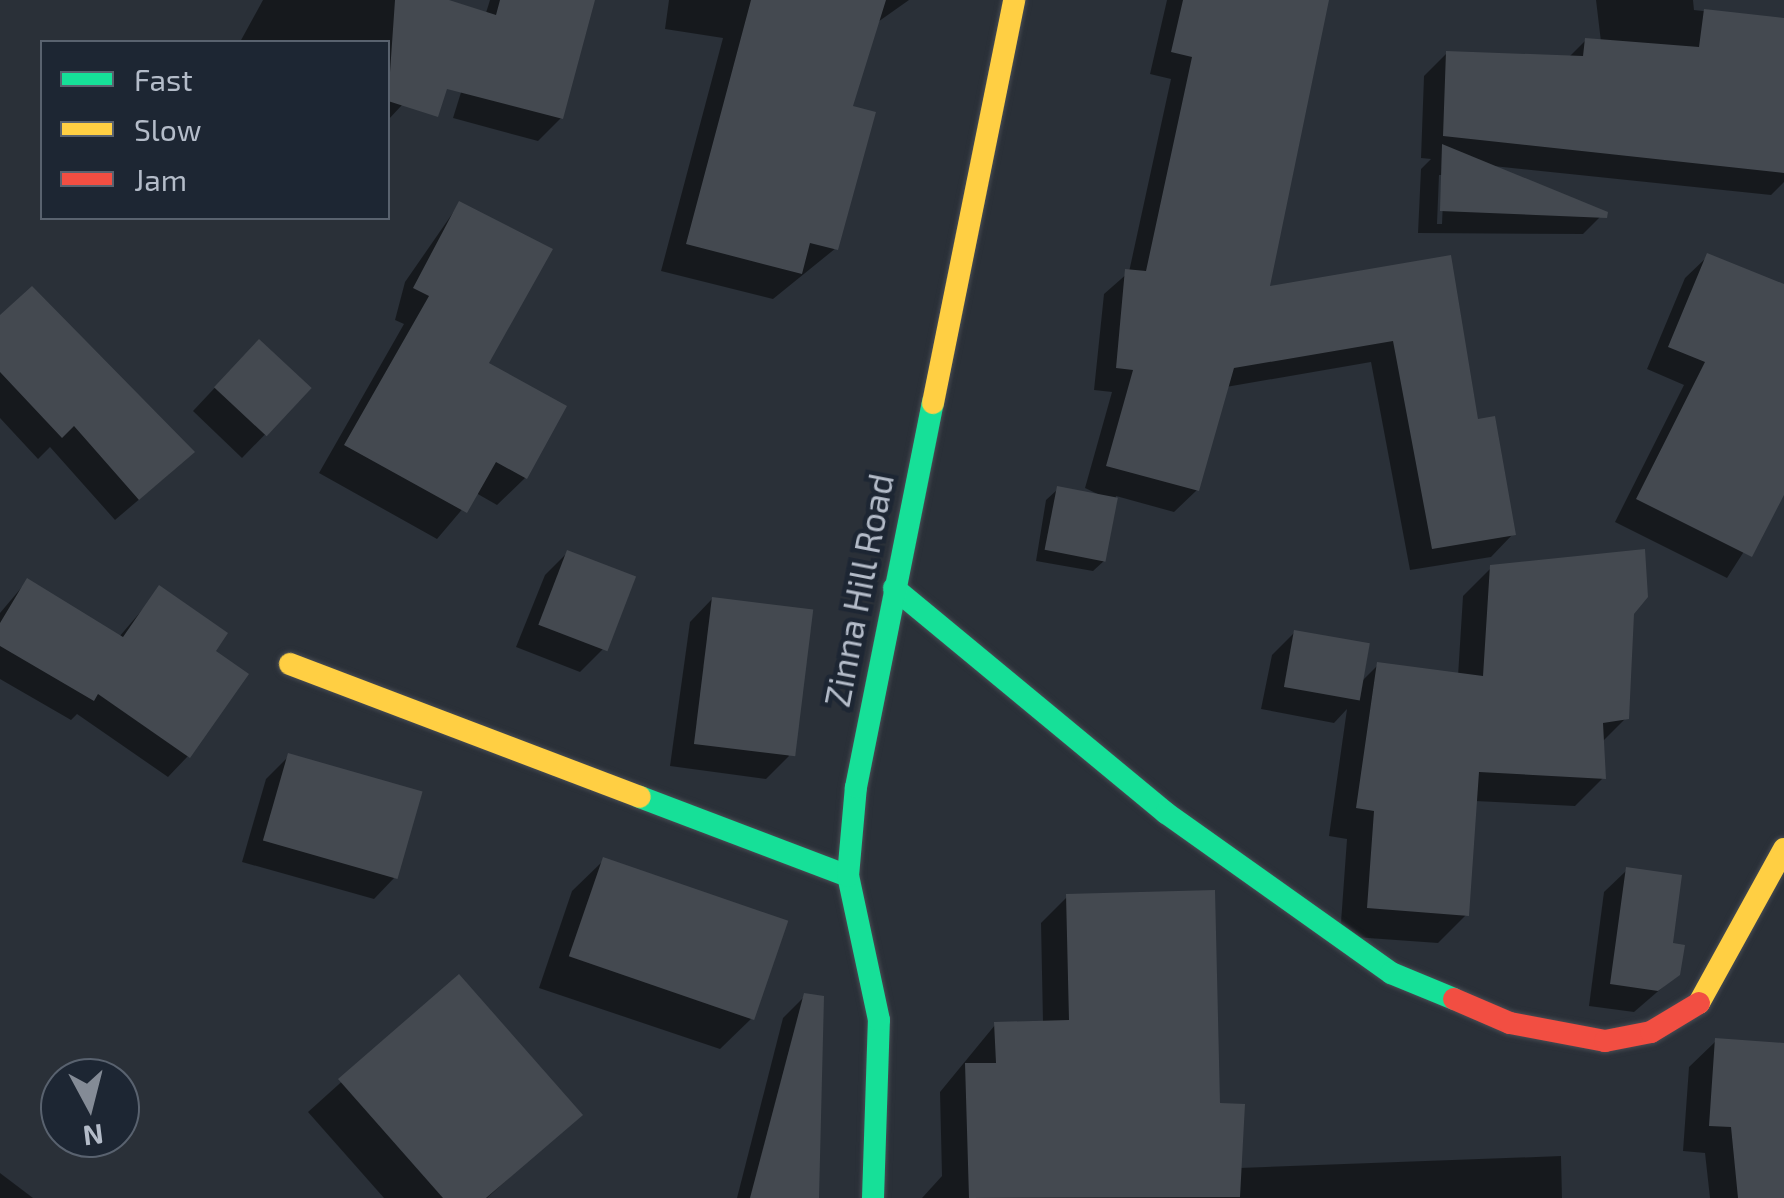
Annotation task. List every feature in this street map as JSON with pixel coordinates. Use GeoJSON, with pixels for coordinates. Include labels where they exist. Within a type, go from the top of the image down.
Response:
{"type":"FeatureCollection","features":[{"type":"Feature","properties":{"kind":"street","name":"Zinna Hill Road"},"geometry":{"type":"LineString","coordinates":[[873,1198],[878,1020],[848,876],[894,588],[1014,0]]}},
{"type":"Feature","properties":{"kind":"street"},"geometry":{"type":"LineString","coordinates":[[894,588],[1166,813],[1391,974],[1510,1022],[1605,1041],[1651,1032],[1702,1001],[1784,849]]}},
{"type":"Feature","properties":{"kind":"street"},"geometry":{"type":"LineString","coordinates":[[290,664],[848,876]]}},
{"type":"Feature","properties":{"kind":"building"},"geometry":{"type":"Polygon","coordinates":[[[395,0],[449,0],[496,15],[500,0],[595,0],[563,119],[447,89],[438,117],[390,102],[395,0]]]}},
{"type":"Feature","properties":{"kind":"building"},"geometry":{"type":"Polygon","coordinates":[[[751,0],[886,0],[853,106],[876,112],[838,250],[810,243],[802,274],[686,244],[751,0]]]}},
{"type":"Feature","properties":{"kind":"building"},"geometry":{"type":"Polygon","coordinates":[[[1183,0],[1329,0],[1270,286],[1451,255],[1478,419],[1495,416],[1516,535],[1432,549],[1393,341],[1234,368],[1199,491],[1106,466],[1133,370],[1116,368],[1125,269],[1146,271],[1192,57],[1171,52],[1183,0]]]}},
{"type":"Feature","properties":{"kind":"building"},"geometry":{"type":"Polygon","coordinates":[[[1704,9],[1784,18],[1784,173],[1443,136],[1446,51],[1583,56],[1585,38],[1699,47],[1704,9]]]}},
{"type":"Feature","properties":{"kind":"building"},"geometry":{"type":"Polygon","coordinates":[[[1442,144],[1608,212],[1607,218],[1440,211],[1442,144]]]}},
{"type":"Feature","properties":{"kind":"building"},"geometry":{"type":"Polygon","coordinates":[[[459,201],[553,249],[489,363],[567,406],[527,479],[496,462],[467,513],[344,445],[429,296],[413,288],[459,201]]]}},
{"type":"Feature","properties":{"kind":"building"},"geometry":{"type":"Polygon","coordinates":[[[1707,253],[1784,284],[1784,495],[1752,557],[1636,499],[1705,362],[1668,347],[1707,253]]]}},
{"type":"Feature","properties":{"kind":"building"},"geometry":{"type":"Polygon","coordinates":[[[32,286],[195,452],[139,500],[74,426],[62,438],[0,372],[0,315],[32,286]]]}},
{"type":"Feature","properties":{"kind":"building"},"geometry":{"type":"Polygon","coordinates":[[[259,339],[312,388],[267,436],[214,387],[259,339]]]}},
{"type":"Feature","properties":{"kind":"building"},"geometry":{"type":"Polygon","coordinates":[[[1057,486],[1118,498],[1105,562],[1045,550],[1057,486]]]}},
{"type":"Feature","properties":{"kind":"building"},"geometry":{"type":"Polygon","coordinates":[[[1645,549],[1648,597],[1634,614],[1629,719],[1603,723],[1606,779],[1479,772],[1469,916],[1367,908],[1374,811],[1356,808],[1377,662],[1483,676],[1490,565],[1645,549]]]}},
{"type":"Feature","properties":{"kind":"building"},"geometry":{"type":"Polygon","coordinates":[[[567,550],[636,577],[607,651],[538,625],[567,550]]]}},
{"type":"Feature","properties":{"kind":"building"},"geometry":{"type":"Polygon","coordinates":[[[27,578],[123,637],[159,585],[228,633],[216,651],[249,674],[190,758],[98,694],[94,701],[0,646],[0,623],[27,578]]]}},
{"type":"Feature","properties":{"kind":"building"},"geometry":{"type":"Polygon","coordinates":[[[712,597],[813,609],[795,756],[694,744],[712,597]]]}},
{"type":"Feature","properties":{"kind":"building"},"geometry":{"type":"Polygon","coordinates":[[[1294,630],[1370,643],[1360,700],[1284,687],[1294,630]]]}},
{"type":"Feature","properties":{"kind":"building"},"geometry":{"type":"Polygon","coordinates":[[[288,753],[423,792],[397,879],[263,840],[288,753]]]}},
{"type":"Feature","properties":{"kind":"building"},"geometry":{"type":"Polygon","coordinates":[[[603,857],[788,921],[754,1020],[569,956],[603,857]]]}},
{"type":"Feature","properties":{"kind":"building"},"geometry":{"type":"Polygon","coordinates":[[[1626,867],[1682,875],[1673,943],[1685,945],[1680,975],[1658,991],[1610,984],[1626,867]]]}},
{"type":"Feature","properties":{"kind":"building"},"geometry":{"type":"Polygon","coordinates":[[[1215,890],[1220,1103],[1245,1104],[1240,1197],[969,1198],[965,1063],[996,1063],[994,1022],[1069,1020],[1066,894],[1215,890]]]}},
{"type":"Feature","properties":{"kind":"building"},"geometry":{"type":"Polygon","coordinates":[[[459,974],[583,1115],[486,1198],[443,1198],[338,1079],[459,974]]]}},
{"type":"Feature","properties":{"kind":"building"},"geometry":{"type":"Polygon","coordinates":[[[804,993],[824,996],[819,1198],[750,1198],[804,993]]]}},
{"type":"Feature","properties":{"kind":"building"},"geometry":{"type":"Polygon","coordinates":[[[1715,1038],[1784,1043],[1784,1198],[1738,1198],[1731,1127],[1709,1126],[1715,1038]]]}},
{"type":"Feature","properties":{"kind":"traffic: fast"},"geometry":{"type":"LineString","coordinates":[[873,1198],[879,1020],[848,876],[856,787],[933,403]]}},
{"type":"Feature","properties":{"kind":"traffic: fast"},"geometry":{"type":"LineString","coordinates":[[894,588],[1166,813],[1391,973],[1454,999]]}},
{"type":"Feature","properties":{"kind":"traffic: fast"},"geometry":{"type":"LineString","coordinates":[[640,797],[848,876]]}},
{"type":"Feature","properties":{"kind":"traffic: slow"},"geometry":{"type":"LineString","coordinates":[[933,403],[1014,0]]}},
{"type":"Feature","properties":{"kind":"traffic: slow"},"geometry":{"type":"LineString","coordinates":[[290,664],[640,797]]}},
{"type":"Feature","properties":{"kind":"traffic: slow"},"geometry":{"type":"LineString","coordinates":[[1699,1003],[1784,849]]}},
{"type":"Feature","properties":{"kind":"traffic: jam"},"geometry":{"type":"LineString","coordinates":[[1454,999],[1510,1023],[1605,1041],[1651,1032],[1699,1003]]}}]}
